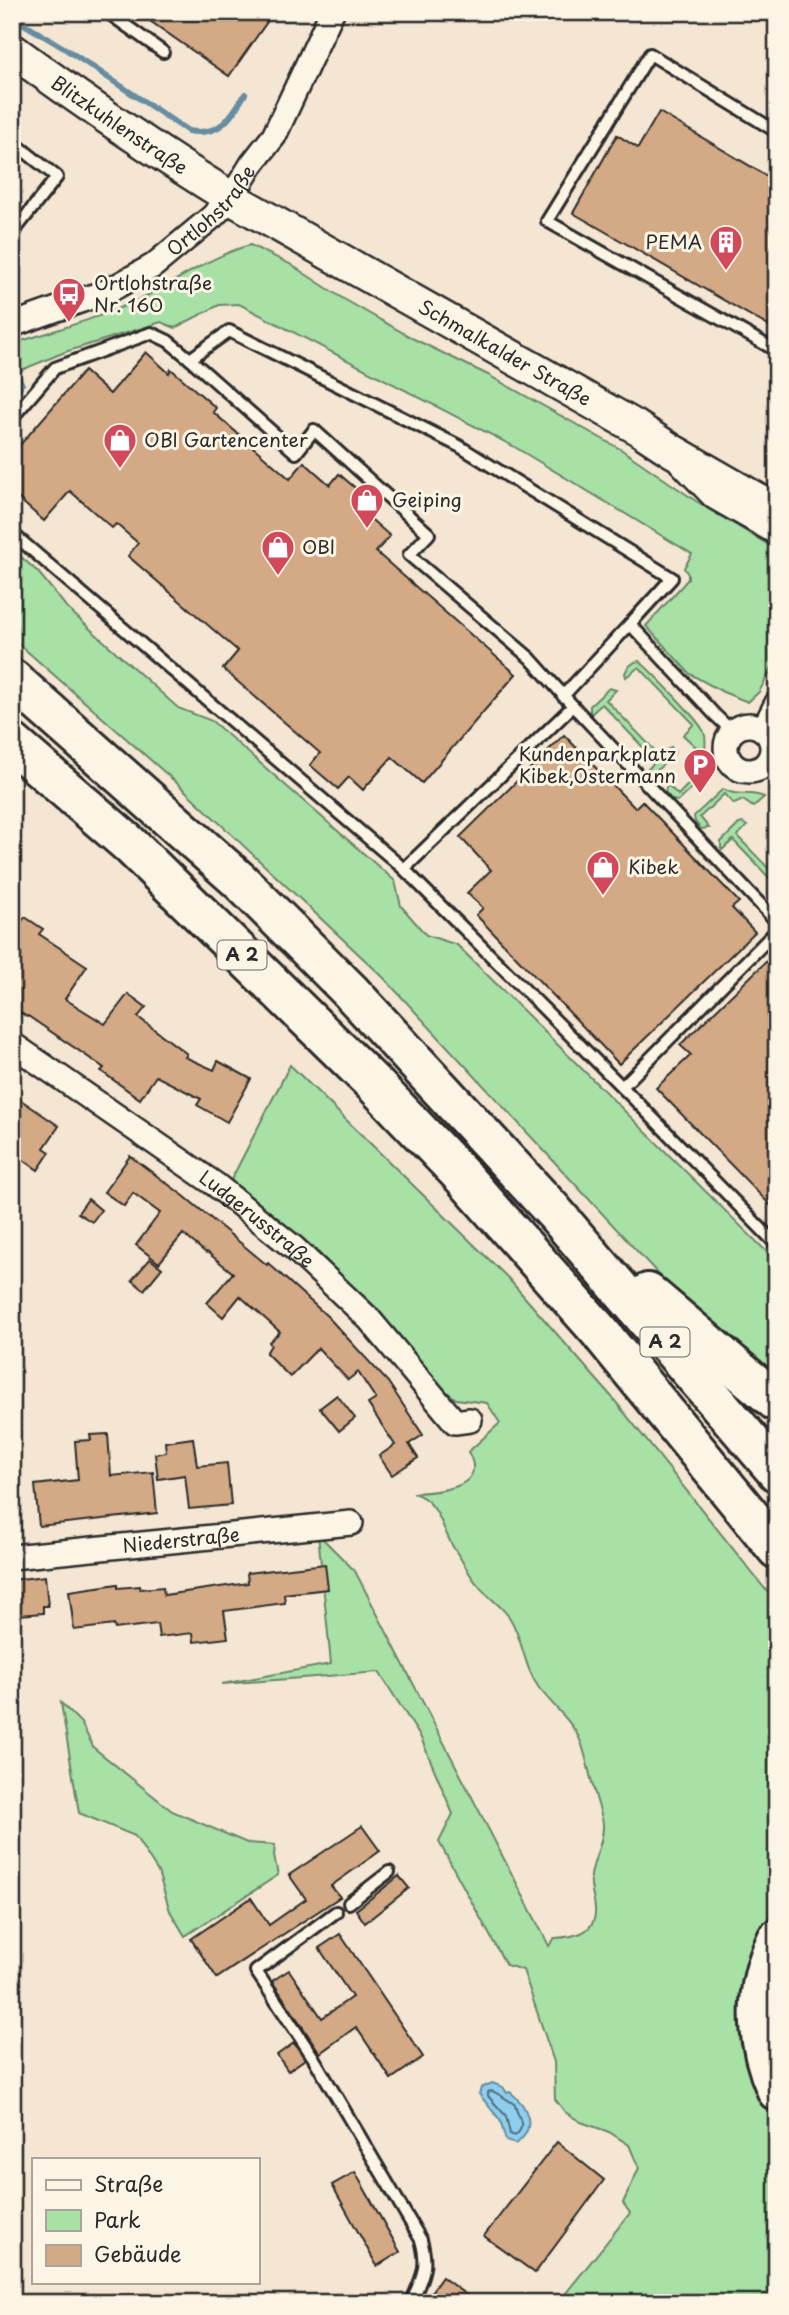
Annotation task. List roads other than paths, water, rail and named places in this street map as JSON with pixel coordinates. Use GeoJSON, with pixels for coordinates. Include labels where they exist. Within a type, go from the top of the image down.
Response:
{"type":"FeatureCollection","features":[{"type":"Feature","properties":{"kind":"highway","name":"A 2"},"geometry":{"type":"LineString","coordinates":[[12,679],[240,881],[350,991],[554,1212],[777,1472]]}},
{"type":"Feature","properties":{"kind":"highway","name":"A 2"},"geometry":{"type":"LineString","coordinates":[[12,743],[129,844],[376,1086],[453,1167],[599,1331],[776,1549]]}},
{"type":"Feature","properties":{"kind":"highway"},"geometry":{"type":"LineString","coordinates":[[554,1212],[777,1402]]}},
{"type":"Feature","properties":{"kind":"highway"},"geometry":{"type":"LineString","coordinates":[[777,1939],[760,1992],[758,2020],[767,2063],[777,2091]]}},
{"type":"Feature","properties":{"kind":"main road","name":"Blitzkuhlenstraße"},"geometry":{"type":"LineString","coordinates":[[12,50],[124,129],[231,198]]}},
{"type":"Feature","properties":{"kind":"main road","name":"Schmalkalder Straße"},"geometry":{"type":"LineString","coordinates":[[231,198],[636,427],[777,511]]}},
{"type":"Feature","properties":{"kind":"street","name":"Ortlohstraße"},"geometry":{"type":"LineString","coordinates":[[12,325],[108,291],[153,266],[231,198],[252,164],[274,136],[332,12]]}},
{"type":"Feature","properties":{"kind":"street"},"geometry":{"type":"LineString","coordinates":[[671,450],[689,474],[714,497],[777,533]]}},
{"type":"Feature","properties":{"kind":"street"},"geometry":{"type":"LineString","coordinates":[[763,730],[777,703]]}},
{"type":"Feature","properties":{"kind":"street"},"geometry":{"type":"LineString","coordinates":[[751,725],[763,730],[768,735],[772,748],[769,761],[771,772],[745,771],[733,765],[728,759],[726,744],[733,732],[751,725]]}},
{"type":"Feature","properties":{"kind":"street","name":"Ludgerusstraße"},"geometry":{"type":"LineString","coordinates":[[12,1044],[216,1185],[294,1248],[369,1319],[454,1422],[470,1420]]}},
{"type":"Feature","properties":{"kind":"street","name":"Niederstraße"},"geometry":{"type":"LineString","coordinates":[[12,1557],[351,1523]]}},
{"type":"Feature","properties":{"kind":"lane"},"geometry":{"type":"LineString","coordinates":[[107,12],[163,52]]}},
{"type":"Feature","properties":{"kind":"lane"},"geometry":{"type":"LineString","coordinates":[[777,131],[650,54],[547,221],[777,351]]}},
{"type":"Feature","properties":{"kind":"lane"},"geometry":{"type":"LineString","coordinates":[[12,141],[57,177],[12,234]]}},
{"type":"Feature","properties":{"kind":"lane"},"geometry":{"type":"LineString","coordinates":[[190,359],[229,331],[458,446],[672,578],[563,696]]}},
{"type":"Feature","properties":{"kind":"lane"},"geometry":{"type":"LineString","coordinates":[[12,418],[55,368],[151,333],[168,341],[190,359],[296,453],[314,430],[429,534],[410,555],[530,658],[777,922]]}},
{"type":"Feature","properties":{"kind":"lane"},"geometry":{"type":"LineString","coordinates":[[12,533],[404,869],[777,1245]]}},
{"type":"Feature","properties":{"kind":"lane"},"geometry":{"type":"LineString","coordinates":[[630,624],[733,732]]}},
{"type":"Feature","properties":{"kind":"lane"},"geometry":{"type":"LineString","coordinates":[[404,869],[573,706]]}},
{"type":"Feature","properties":{"kind":"lane"},"geometry":{"type":"LineString","coordinates":[[622,1087],[777,930]]}},
{"type":"Feature","properties":{"kind":"lane"},"geometry":{"type":"LineString","coordinates":[[349,1903],[389,1872]]}},
{"type":"Feature","properties":{"kind":"lane"},"geometry":{"type":"LineString","coordinates":[[336,1912],[256,1971],[313,2057],[421,2240],[426,2257],[424,2273],[411,2303]]}},
{"type":"Feature","properties":{"kind":"water"},"geometry":{"type":"Polygon","coordinates":[[[17,372],[24,384],[12,400],[12,374],[17,372]]]}},
{"type":"Feature","properties":{"kind":"water"},"geometry":{"type":"Polygon","coordinates":[[[492,2083],[503,2087],[507,2093],[510,2092],[526,2111],[526,2132],[515,2144],[506,2141],[500,2120],[479,2094],[481,2088],[492,2083]]]}},
{"type":"Feature","properties":{"kind":"waterway"},"geometry":{"type":"LineString","coordinates":[[12,17],[64,48],[188,131],[216,129],[229,118],[245,94]]}},
{"type":"Feature","properties":{"kind":"place","name":"PEMA"},"geometry":{"type":"Point","coordinates":[726,272]}},
{"type":"Feature","properties":{"kind":"place","name":"Ortlohstraße Nr. 160"},"geometry":{"type":"Point","coordinates":[69,324]}},
{"type":"Feature","properties":{"kind":"place","name":"OBI Gartencenter"},"geometry":{"type":"Point","coordinates":[120,470]}},
{"type":"Feature","properties":{"kind":"place","name":"Geiping"},"geometry":{"type":"Point","coordinates":[367,530]}},
{"type":"Feature","properties":{"kind":"place","name":"OBI"},"geometry":{"type":"Point","coordinates":[278,577]}},
{"type":"Feature","properties":{"kind":"place","name":"Kundenparkplatz Kibek,Ostermann"},"geometry":{"type":"Point","coordinates":[700,795]}},
{"type":"Feature","properties":{"kind":"place","name":"Kibek"},"geometry":{"type":"Point","coordinates":[603,897]}}]}
